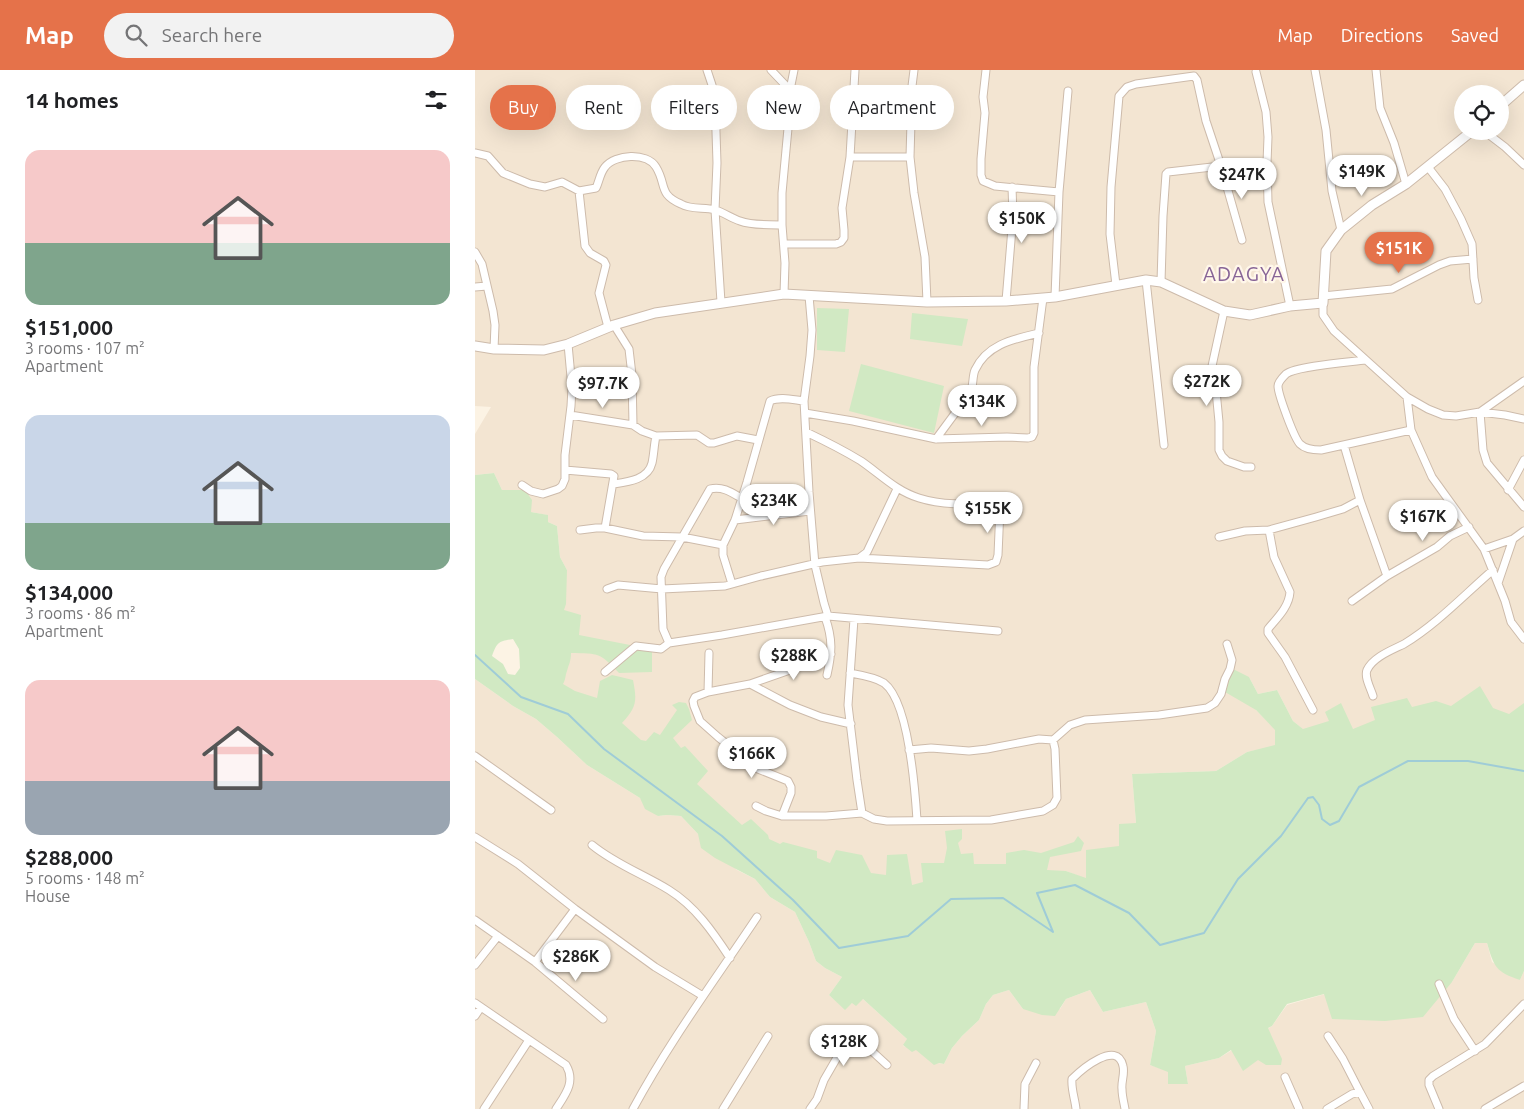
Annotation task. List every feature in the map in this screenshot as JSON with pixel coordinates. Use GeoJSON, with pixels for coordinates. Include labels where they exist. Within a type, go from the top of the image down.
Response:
{"type":"FeatureCollection","features":[{"type":"Feature","properties":{"kind":"street"},"geometry":{"type":"LineString","coordinates":[[707,70],[715,101],[717,163],[715,210],[721,302]]}},
{"type":"Feature","properties":{"kind":"street"},"geometry":{"type":"LineString","coordinates":[[771,70],[785,85]]}},
{"type":"Feature","properties":{"kind":"street"},"geometry":{"type":"LineString","coordinates":[[791,85],[794,70]]}},
{"type":"Feature","properties":{"kind":"street"},"geometry":{"type":"LineString","coordinates":[[784,244],[836,244],[844,238],[845,230],[842,208],[850,157],[855,70]]}},
{"type":"Feature","properties":{"kind":"street"},"geometry":{"type":"LineString","coordinates":[[914,70],[910,158],[925,257],[927,302]]}},
{"type":"Feature","properties":{"kind":"street"},"geometry":{"type":"LineString","coordinates":[[986,70],[981,159],[983,181],[995,186],[1059,192]]}},
{"type":"Feature","properties":{"kind":"street"},"geometry":{"type":"LineString","coordinates":[[1315,70],[1326,130],[1332,191],[1341,230]]}},
{"type":"Feature","properties":{"kind":"street"},"geometry":{"type":"LineString","coordinates":[[1377,70],[1380,108],[1394,143],[1406,184]]}},
{"type":"Feature","properties":{"kind":"street"},"geometry":{"type":"LineString","coordinates":[[1256,72],[1267,112],[1268,202],[1291,306]]}},
{"type":"Feature","properties":{"kind":"street"},"geometry":{"type":"LineString","coordinates":[[1116,285],[1110,234],[1111,186],[1119,96],[1127,87],[1193,73],[1197,80],[1206,121],[1221,166],[1241,240]]}},
{"type":"Feature","properties":{"kind":"street"},"geometry":{"type":"LineString","coordinates":[[1509,98],[1524,84]]}},
{"type":"Feature","properties":{"kind":"street"},"geometry":{"type":"LineString","coordinates":[[1055,297],[1059,192],[1068,91]]}},
{"type":"Feature","properties":{"kind":"street"},"geometry":{"type":"LineString","coordinates":[[784,294],[785,263],[782,225],[789,130]]}},
{"type":"Feature","properties":{"kind":"street"},"geometry":{"type":"LineString","coordinates":[[1461,140],[1428,168],[1372,205],[1341,230],[1326,251],[1323,315],[1334,331],[1407,398],[1428,409],[1443,415],[1456,416],[1480,412],[1524,419]]}},
{"type":"Feature","properties":{"kind":"street"},"geometry":{"type":"LineString","coordinates":[[1496,140],[1524,165]]}},
{"type":"Feature","properties":{"kind":"street"},"geometry":{"type":"LineString","coordinates":[[475,153],[488,156],[503,173],[530,184],[545,187],[562,182],[579,191],[596,188],[604,167],[610,162],[631,156],[644,158],[656,167],[668,197],[682,205],[715,210],[749,224],[782,225]]}},
{"type":"Feature","properties":{"kind":"street"},"geometry":{"type":"LineString","coordinates":[[850,157],[910,158]]}},
{"type":"Feature","properties":{"kind":"street"},"geometry":{"type":"LineString","coordinates":[[1161,282],[1166,174],[1168,172],[1221,166],[1267,163]]}},
{"type":"Feature","properties":{"kind":"street"},"geometry":{"type":"LineString","coordinates":[[1428,168],[1445,189],[1472,244],[1473,278],[1478,300]]}},
{"type":"Feature","properties":{"kind":"street"},"geometry":{"type":"LineString","coordinates":[[1005,301],[1012,226],[1012,187]]}},
{"type":"Feature","properties":{"kind":"street"},"geometry":{"type":"LineString","coordinates":[[579,191],[585,246],[590,253],[604,261],[606,265],[599,293],[611,326],[629,349],[632,375],[633,425]]}},
{"type":"Feature","properties":{"kind":"street"},"geometry":{"type":"LineString","coordinates":[[475,252],[482,264],[495,325],[494,349]]}},
{"type":"Feature","properties":{"kind":"street"},"geometry":{"type":"LineString","coordinates":[[475,346],[494,349],[544,350],[568,344],[611,326],[655,313],[784,294],[927,302],[1005,301],[1055,297],[1146,280],[1161,282],[1224,311],[1250,315],[1323,300],[1392,289],[1439,265],[1450,261],[1473,259]]}},
{"type":"Feature","properties":{"kind":"street"},"geometry":{"type":"LineString","coordinates":[[1146,280],[1164,445]]}},
{"type":"Feature","properties":{"kind":"street"},"geometry":{"type":"LineString","coordinates":[[475,287],[487,286]]}},
{"type":"Feature","properties":{"kind":"street"},"geometry":{"type":"LineString","coordinates":[[809,296],[812,330],[804,401],[815,565],[832,644],[827,676]]}},
{"type":"Feature","properties":{"kind":"street"},"geometry":{"type":"LineString","coordinates":[[805,413],[936,439],[1032,437],[1034,433],[1034,367],[1043,298]]}},
{"type":"Feature","properties":{"kind":"street"},"geometry":{"type":"LineString","coordinates":[[1224,311],[1212,366],[1219,422],[1219,450],[1221,456],[1227,461],[1251,467]]}},
{"type":"Feature","properties":{"kind":"street"},"geometry":{"type":"LineString","coordinates":[[936,439],[973,388],[975,370],[988,352],[1013,339],[1039,333]]}},
{"type":"Feature","properties":{"kind":"street"},"geometry":{"type":"LineString","coordinates":[[522,485],[543,494],[558,489],[562,486],[565,479],[565,455],[572,388],[568,344]]}},
{"type":"Feature","properties":{"kind":"street"},"geometry":{"type":"LineString","coordinates":[[1365,360],[1291,371],[1279,382],[1278,388],[1281,402],[1300,444],[1315,450],[1411,430]]}},
{"type":"Feature","properties":{"kind":"street"},"geometry":{"type":"LineString","coordinates":[[1480,412],[1524,381]]}},
{"type":"Feature","properties":{"kind":"street"},"geometry":{"type":"LineString","coordinates":[[1407,398],[1411,430],[1432,477],[1484,549],[1511,622],[1524,639]]}},
{"type":"Feature","properties":{"kind":"street"},"geometry":{"type":"LineString","coordinates":[[732,584],[723,555],[723,545],[735,520],[770,401],[781,399],[804,401]]}},
{"type":"Feature","properties":{"kind":"street"},"geometry":{"type":"LineString","coordinates":[[1480,412],[1484,456],[1487,463],[1524,507]]}},
{"type":"Feature","properties":{"kind":"street"},"geometry":{"type":"LineString","coordinates":[[570,414],[633,425],[642,431],[656,436],[697,435],[709,443],[737,436],[758,440]]}},
{"type":"Feature","properties":{"kind":"street"},"geometry":{"type":"LineString","coordinates":[[607,589],[618,585],[662,589],[719,587],[822,562],[859,558],[988,565],[996,562],[1000,508],[996,503],[957,504],[920,499],[897,489],[853,456],[806,432]]}},
{"type":"Feature","properties":{"kind":"street"},"geometry":{"type":"LineString","coordinates":[[613,484],[632,481],[650,469],[656,436]]}},
{"type":"Feature","properties":{"kind":"street"},"geometry":{"type":"LineString","coordinates":[[1344,445],[1360,500],[1387,576]]}},
{"type":"Feature","properties":{"kind":"street"},"geometry":{"type":"LineString","coordinates":[[1508,490],[1524,460]]}},
{"type":"Feature","properties":{"kind":"street"},"geometry":{"type":"LineString","coordinates":[[565,470],[611,474],[614,476],[605,528]]}},
{"type":"Feature","properties":{"kind":"street"},"geometry":{"type":"LineString","coordinates":[[669,643],[663,629],[661,577],[664,568],[710,489],[724,488],[741,498]]}},
{"type":"Feature","properties":{"kind":"street"},"geometry":{"type":"LineString","coordinates":[[859,558],[867,552],[897,489]]}},
{"type":"Feature","properties":{"kind":"street"},"geometry":{"type":"LineString","coordinates":[[1219,537],[1245,531],[1269,530],[1316,517],[1360,500]]}},
{"type":"Feature","properties":{"kind":"street"},"geometry":{"type":"LineString","coordinates":[[735,520],[810,511]]}},
{"type":"Feature","properties":{"kind":"street"},"geometry":{"type":"LineString","coordinates":[[1352,601],[1450,536],[1469,527]]}},
{"type":"Feature","properties":{"kind":"street"},"geometry":{"type":"LineString","coordinates":[[580,530],[605,528],[643,536],[682,537],[723,545]]}},
{"type":"Feature","properties":{"kind":"street"},"geometry":{"type":"LineString","coordinates":[[1269,530],[1274,557],[1290,592],[1290,598],[1268,629],[1268,633],[1285,657],[1313,710]]}},
{"type":"Feature","properties":{"kind":"street"},"geometry":{"type":"LineString","coordinates":[[1484,549],[1513,540],[1524,531]]}},
{"type":"Feature","properties":{"kind":"street"},"geometry":{"type":"LineString","coordinates":[[1498,584],[1513,540]]}},
{"type":"Feature","properties":{"kind":"street"},"geometry":{"type":"LineString","coordinates":[[1373,696],[1366,673],[1368,668],[1384,653],[1404,644],[1426,628],[1493,570]]}},
{"type":"Feature","properties":{"kind":"street"},"geometry":{"type":"LineString","coordinates":[[605,672],[636,646],[661,649],[669,643],[827,616],[998,631]]}},
{"type":"Feature","properties":{"kind":"street"},"geometry":{"type":"LineString","coordinates":[[854,619],[848,704],[862,813]]}},
{"type":"Feature","properties":{"kind":"street"},"geometry":{"type":"LineString","coordinates":[[909,750],[931,748],[969,751],[987,750],[1039,739],[1053,740],[1070,724],[1085,720],[1159,715],[1207,708],[1215,703],[1221,694],[1230,669],[1232,660],[1227,644]]}},
{"type":"Feature","properties":{"kind":"street"},"geometry":{"type":"LineString","coordinates":[[708,692],[709,653]]}},
{"type":"Feature","properties":{"kind":"street"},"geometry":{"type":"LineString","coordinates":[[782,816],[788,803],[791,787],[787,781],[758,769],[700,721],[693,701],[695,697],[708,692],[750,684],[790,670],[810,657],[831,654]]}},
{"type":"Feature","properties":{"kind":"street"},"geometry":{"type":"LineString","coordinates":[[850,673],[885,684],[897,703],[909,750],[917,820]]}},
{"type":"Feature","properties":{"kind":"street"},"geometry":{"type":"LineString","coordinates":[[750,684],[790,705],[821,717],[851,724]]}},
{"type":"Feature","properties":{"kind":"street"},"geometry":{"type":"LineString","coordinates":[[756,806],[782,816],[826,816],[862,813],[874,819],[887,821],[991,820],[1043,811],[1053,804],[1057,798],[1053,740]]}},
{"type":"Feature","properties":{"kind":"street"},"geometry":{"type":"LineString","coordinates":[[475,756],[551,810]]}},
{"type":"Feature","properties":{"kind":"street"},"geometry":{"type":"LineString","coordinates":[[475,837],[518,864],[575,909],[655,967],[703,996]]}},
{"type":"Feature","properties":{"kind":"street"},"geometry":{"type":"LineString","coordinates":[[592,845],[608,857],[670,890],[695,910],[715,934],[729,958]]}},
{"type":"Feature","properties":{"kind":"street"},"geometry":{"type":"LineString","coordinates":[[535,962],[575,909]]}},
{"type":"Feature","properties":{"kind":"street"},"geometry":{"type":"LineString","coordinates":[[633,1109],[645,1086],[703,996],[757,917]]}},
{"type":"Feature","properties":{"kind":"street"},"geometry":{"type":"LineString","coordinates":[[475,920],[535,962],[603,1019]]}},
{"type":"Feature","properties":{"kind":"street"},"geometry":{"type":"LineString","coordinates":[[475,965],[498,936]]}},
{"type":"Feature","properties":{"kind":"street"},"geometry":{"type":"LineString","coordinates":[[1439,984],[1454,1018],[1475,1051]]}},
{"type":"Feature","properties":{"kind":"street"},"geometry":{"type":"LineString","coordinates":[[1439,1109],[1429,1085],[1429,1080],[1485,1044],[1524,1004]]}},
{"type":"Feature","properties":{"kind":"street"},"geometry":{"type":"LineString","coordinates":[[475,1016],[478,1005],[568,1068],[570,1079],[568,1090],[556,1109]]}},
{"type":"Feature","properties":{"kind":"street"},"geometry":{"type":"LineString","coordinates":[[723,1109],[768,1036]]}},
{"type":"Feature","properties":{"kind":"street"},"geometry":{"type":"LineString","coordinates":[[1329,1036],[1369,1109]]}},
{"type":"Feature","properties":{"kind":"street"},"geometry":{"type":"LineString","coordinates":[[810,1109],[846,1042],[853,1038],[861,1042],[887,1064]]}},
{"type":"Feature","properties":{"kind":"street"},"geometry":{"type":"LineString","coordinates":[[484,1109],[529,1040]]}},
{"type":"Feature","properties":{"kind":"street"},"geometry":{"type":"LineString","coordinates":[[1076,1109],[1071,1086],[1072,1079],[1087,1066],[1107,1055],[1119,1059],[1123,1064],[1121,1090],[1125,1109]]}},
{"type":"Feature","properties":{"kind":"street"},"geometry":{"type":"LineString","coordinates":[[1024,1109],[1025,1084],[1036,1063]]}},
{"type":"Feature","properties":{"kind":"street"},"geometry":{"type":"LineString","coordinates":[[1285,1077],[1299,1109]]}},
{"type":"Feature","properties":{"kind":"street"},"geometry":{"type":"LineString","coordinates":[[1485,1109],[1524,1086]]}},
{"type":"Feature","properties":{"kind":"street"},"geometry":{"type":"LineString","coordinates":[[1327,1109],[1352,1094],[1360,1092]]}},
{"type":"Feature","properties":{"kind":"shaded area"},"geometry":{"type":"Polygon","coordinates":[[[475,70],[1524,70],[1524,744],[1310,735],[1293,721],[1277,690],[1258,694],[1249,677],[1256,710],[1276,730],[1275,746],[1247,752],[1216,771],[1132,774],[1136,823],[1119,846],[1086,879],[1066,871],[912,885],[770,850],[520,668],[567,570],[560,557],[557,526],[548,522],[547,515],[531,512],[502,490],[494,473],[475,475],[475,434],[491,407],[475,406],[475,70]]]}},
{"type":"Feature","properties":{"kind":"shaded area"},"geometry":{"type":"Polygon","coordinates":[[[475,679],[513,706],[536,719],[587,765],[640,798],[658,816],[681,816],[737,870],[755,879],[770,897],[795,912],[816,961],[842,977],[829,995],[845,1009],[852,1003],[863,999],[908,1040],[903,1046],[916,1049],[934,1064],[944,1064],[952,1048],[979,1020],[986,1004],[993,995],[1009,990],[1023,1009],[1060,1009],[1066,999],[1090,990],[1103,1012],[1146,1002],[1156,1031],[1150,1065],[1168,1071],[1188,1084],[1185,1066],[1219,1058],[1272,1026],[1287,1005],[1325,994],[1452,982],[1475,943],[1487,943],[1492,962],[1520,980],[1524,971],[1524,1109],[475,1109],[475,679]]]}},
{"type":"Feature","properties":{"kind":"green space"},"geometry":{"type":"Polygon","coordinates":[[[817,308],[849,309],[845,352],[817,350],[817,308]]]}},
{"type":"Feature","properties":{"kind":"green space"},"geometry":{"type":"Polygon","coordinates":[[[912,313],[968,319],[962,346],[910,339],[912,313]]]}},
{"type":"Feature","properties":{"kind":"green space"},"geometry":{"type":"Polygon","coordinates":[[[861,364],[944,386],[934,433],[849,411],[861,364]]]}},
{"type":"Feature","properties":{"kind":"green space"},"geometry":{"type":"Polygon","coordinates":[[[494,473],[502,490],[525,490],[532,500],[531,512],[548,515],[548,522],[557,526],[560,557],[567,570],[566,604],[564,610],[581,615],[579,635],[630,645],[652,652],[652,672],[619,673],[607,661],[594,654],[571,653],[563,684],[575,691],[597,698],[600,681],[612,675],[633,680],[635,703],[631,712],[622,723],[641,740],[646,741],[654,732],[660,735],[677,710],[672,705],[679,702],[686,703],[692,720],[673,738],[681,748],[685,746],[708,771],[697,784],[742,825],[751,819],[768,835],[769,839],[780,844],[783,842],[817,851],[817,858],[830,863],[836,850],[862,855],[871,873],[886,875],[887,855],[907,854],[912,885],[923,882],[921,863],[944,863],[947,848],[945,831],[962,829],[962,839],[958,843],[961,854],[973,853],[974,864],[1006,864],[1006,853],[1024,850],[1041,853],[1074,842],[1078,836],[1084,843],[1081,851],[1050,857],[1047,870],[1066,871],[1086,878],[1086,850],[1119,846],[1119,824],[1136,823],[1132,774],[1216,771],[1247,752],[1275,745],[1275,730],[1256,710],[1225,692],[1226,682],[1233,669],[1249,677],[1258,694],[1277,690],[1293,721],[1303,729],[1329,721],[1325,712],[1341,703],[1353,729],[1375,720],[1371,707],[1407,698],[1412,707],[1436,701],[1451,706],[1480,686],[1493,708],[1509,714],[1524,703],[1524,971],[1520,980],[1497,968],[1487,943],[1475,943],[1452,982],[1423,1017],[1385,1021],[1332,1019],[1324,994],[1287,1004],[1272,1026],[1268,1028],[1282,1059],[1281,1065],[1266,1065],[1258,1060],[1243,1071],[1231,1050],[1219,1058],[1185,1066],[1188,1084],[1168,1084],[1168,1072],[1150,1065],[1156,1031],[1146,1002],[1103,1012],[1090,990],[1066,999],[1055,1016],[1042,1015],[1023,1009],[1009,990],[993,995],[986,1004],[979,1020],[952,1048],[944,1064],[934,1065],[916,1050],[912,1052],[903,1045],[907,1039],[863,999],[856,1006],[852,1003],[845,1010],[829,995],[842,977],[816,961],[795,912],[770,897],[755,879],[715,858],[701,848],[698,834],[681,816],[658,816],[645,809],[640,798],[587,765],[536,719],[513,706],[475,679],[475,475],[494,473]],[[513,639],[505,641],[497,645],[492,656],[503,664],[508,674],[515,675],[520,668],[519,649],[513,639]]]}},
{"type":"Feature","properties":{"kind":"waterway"},"geometry":{"type":"LineString","coordinates":[[475,655],[521,697],[568,714],[604,749],[722,836],[793,900],[839,948],[908,936],[951,899],[1003,898],[1053,932],[1037,893],[1075,885],[1129,913],[1160,945],[1204,933],[1238,879],[1281,836],[1308,798],[1313,797],[1319,805],[1322,819],[1330,825],[1339,821],[1359,787],[1408,761],[1468,761],[1524,771]]}},
{"type":"Feature","properties":{"kind":"district","name":"ADAGYA"},"geometry":{"type":"Point","coordinates":[1244,273]}}]}
